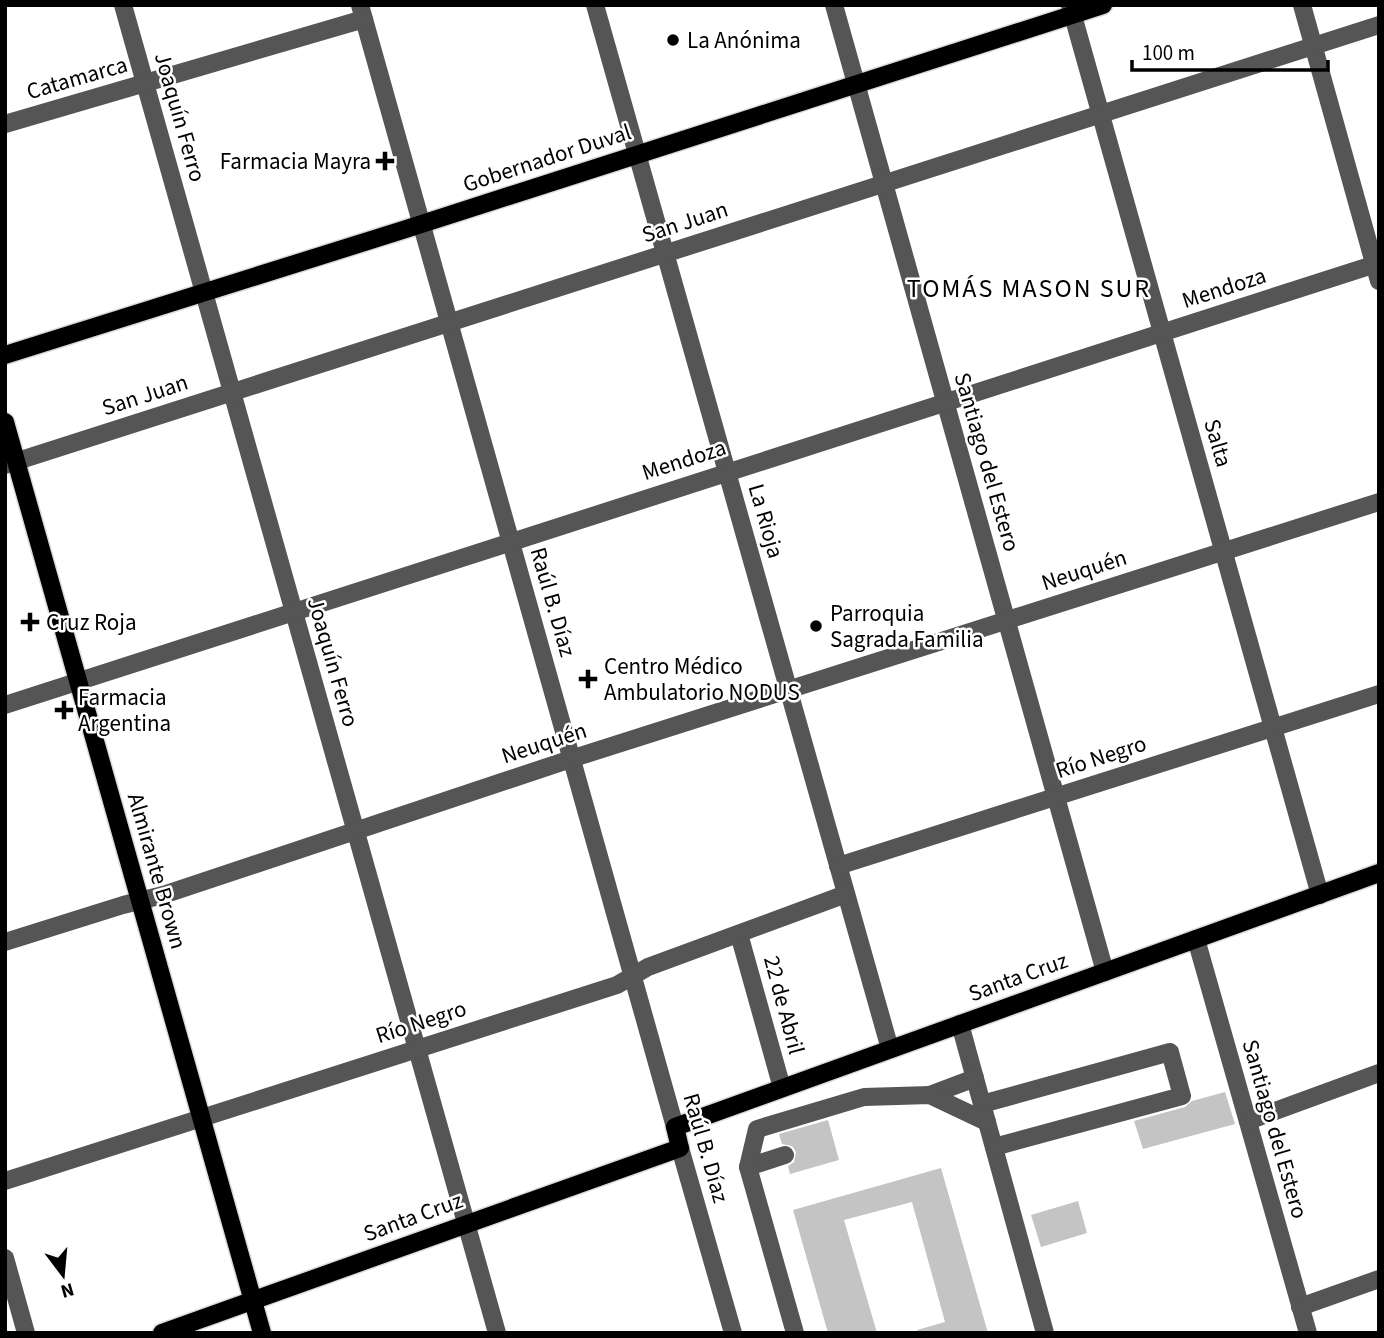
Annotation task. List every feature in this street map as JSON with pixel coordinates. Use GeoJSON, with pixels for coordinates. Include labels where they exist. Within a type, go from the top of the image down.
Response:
{"type":"FeatureCollection","features":[{"type":"Feature","properties":{"kind":"main road","name":"Gobernador Duval"},"geometry":{"type":"LineString","coordinates":[[5,355],[856,85],[1071,10],[1103,5]]}},
{"type":"Feature","properties":{"kind":"main road","name":"Almirante Brown"},"geometry":{"type":"LineString","coordinates":[[5,422],[11,463],[79,682],[262,1333]]}},
{"type":"Feature","properties":{"kind":"main road","name":"Santa Cruz"},"geometry":{"type":"LineString","coordinates":[[675,1127],[1379,873]]}},
{"type":"Feature","properties":{"kind":"main road","name":"Raúl B. Díaz"},"geometry":{"type":"LineString","coordinates":[[675,1127],[681,1148]]}},
{"type":"Feature","properties":{"kind":"main road","name":"Santa Cruz"},"geometry":{"type":"LineString","coordinates":[[162,1333],[681,1148]]}},
{"type":"Feature","properties":{"kind":"street","name":"Joaquín Ferro"},"geometry":{"type":"LineString","coordinates":[[123,5],[497,1333]]}},
{"type":"Feature","properties":{"kind":"street","name":"La Rioja"},"geometry":{"type":"LineString","coordinates":[[595,5],[890,1049]]}},
{"type":"Feature","properties":{"kind":"street","name":"Santiago del Estero"},"geometry":{"type":"LineString","coordinates":[[834,5],[1105,972]]}},
{"type":"Feature","properties":{"kind":"street"},"geometry":{"type":"LineString","coordinates":[[1302,5],[1377,269]]}},
{"type":"Feature","properties":{"kind":"street","name":"Salta"},"geometry":{"type":"LineString","coordinates":[[1071,10],[1320,894]]}},
{"type":"Feature","properties":{"kind":"street","name":"Catamarca"},"geometry":{"type":"LineString","coordinates":[[5,124],[145,83],[362,12]]}},
{"type":"Feature","properties":{"kind":"street","name":"Raúl B. Díaz"},"geometry":{"type":"LineString","coordinates":[[362,12],[675,1127]]}},
{"type":"Feature","properties":{"kind":"street","name":"San Juan"},"geometry":{"type":"LineString","coordinates":[[11,463],[1379,25]]}},
{"type":"Feature","properties":{"kind":"street","name":"Mendoza"},"geometry":{"type":"LineString","coordinates":[[5,705],[1162,333],[1377,269]]}},
{"type":"Feature","properties":{"kind":"street","name":"Neuquén"},"geometry":{"type":"LineString","coordinates":[[5,942],[140,901],[572,759],[1379,502]]}},
{"type":"Feature","properties":{"kind":"street","name":"Río Negro"},"geometry":{"type":"LineString","coordinates":[[838,866],[1379,694]]}},
{"type":"Feature","properties":{"kind":"street","name":"Río Negro"},"geometry":{"type":"LineString","coordinates":[[5,1181],[617,985],[648,967],[846,894]]}},
{"type":"Feature","properties":{"kind":"street","name":"22 de Abril"},"geometry":{"type":"LineString","coordinates":[[739,934],[782,1088]]}},
{"type":"Feature","properties":{"kind":"street","name":"Santiago del Estero"},"geometry":{"type":"LineString","coordinates":[[1196,939],[1308,1333]]}},
{"type":"Feature","properties":{"kind":"street"},"geometry":{"type":"LineString","coordinates":[[960,1024],[1045,1333]]}},
{"type":"Feature","properties":{"kind":"street"},"geometry":{"type":"LineString","coordinates":[[982,1104],[1170,1052],[1182,1096],[994,1147]]}},
{"type":"Feature","properties":{"kind":"street"},"geometry":{"type":"LineString","coordinates":[[1248,1121],[1379,1073]]}},
{"type":"Feature","properties":{"kind":"street"},"geometry":{"type":"LineString","coordinates":[[795,1333],[748,1167],[757,1129],[864,1097],[930,1095],[975,1079]]}},
{"type":"Feature","properties":{"kind":"street"},"geometry":{"type":"LineString","coordinates":[[930,1095],[987,1122]]}},
{"type":"Feature","properties":{"kind":"street","name":"Raúl B. Díaz"},"geometry":{"type":"LineString","coordinates":[[681,1148],[731,1332]]}},
{"type":"Feature","properties":{"kind":"street"},"geometry":{"type":"LineString","coordinates":[[748,1167],[785,1155]]}},
{"type":"Feature","properties":{"kind":"street"},"geometry":{"type":"LineString","coordinates":[[5,1258],[26,1333]]}},
{"type":"Feature","properties":{"kind":"street"},"geometry":{"type":"LineString","coordinates":[[1300,1307],[1379,1279]]}},
{"type":"Feature","properties":{"kind":"building"},"geometry":{"type":"Polygon","coordinates":[[[1225,1092],[1235,1124],[1143,1149],[1134,1121],[1185,1107],[1192,1101],[1225,1092]]]}},
{"type":"Feature","properties":{"kind":"building"},"geometry":{"type":"Polygon","coordinates":[[[828,1120],[839,1160],[790,1174],[788,1166],[794,1162],[796,1152],[792,1146],[782,1144],[779,1134],[828,1120]]]}},
{"type":"Feature","properties":{"kind":"building"},"geometry":{"type":"Polygon","coordinates":[[[941,1168],[988,1333],[917,1333],[917,1330],[945,1322],[912,1202],[844,1220],[877,1333],[828,1333],[793,1210],[941,1168]]]}},
{"type":"Feature","properties":{"kind":"building"},"geometry":{"type":"Polygon","coordinates":[[[1078,1201],[1087,1233],[1041,1247],[1031,1215],[1078,1201]]]}},
{"type":"Feature","properties":{"kind":"place","name":"La Anónima"},"geometry":{"type":"Point","coordinates":[673,40]}},
{"type":"Feature","properties":{"kind":"place","name":"Farmacia Mayra"},"geometry":{"type":"Point","coordinates":[385,161]}},
{"type":"Feature","properties":{"kind":"place","name":"Cruz Roja"},"geometry":{"type":"Point","coordinates":[30,622]}},
{"type":"Feature","properties":{"kind":"place","name":"Parroquia Sagrada Familia"},"geometry":{"type":"Point","coordinates":[816,626]}},
{"type":"Feature","properties":{"kind":"place","name":"Centro Médico Ambulatorio NODUS"},"geometry":{"type":"Point","coordinates":[588,679]}},
{"type":"Feature","properties":{"kind":"place","name":"Farmacia Argentina"},"geometry":{"type":"Point","coordinates":[64,710]}},
{"type":"Feature","properties":{"kind":"district","name":"TOMÁS MASON SUR"},"geometry":{"type":"Point","coordinates":[1029,288]}}]}
